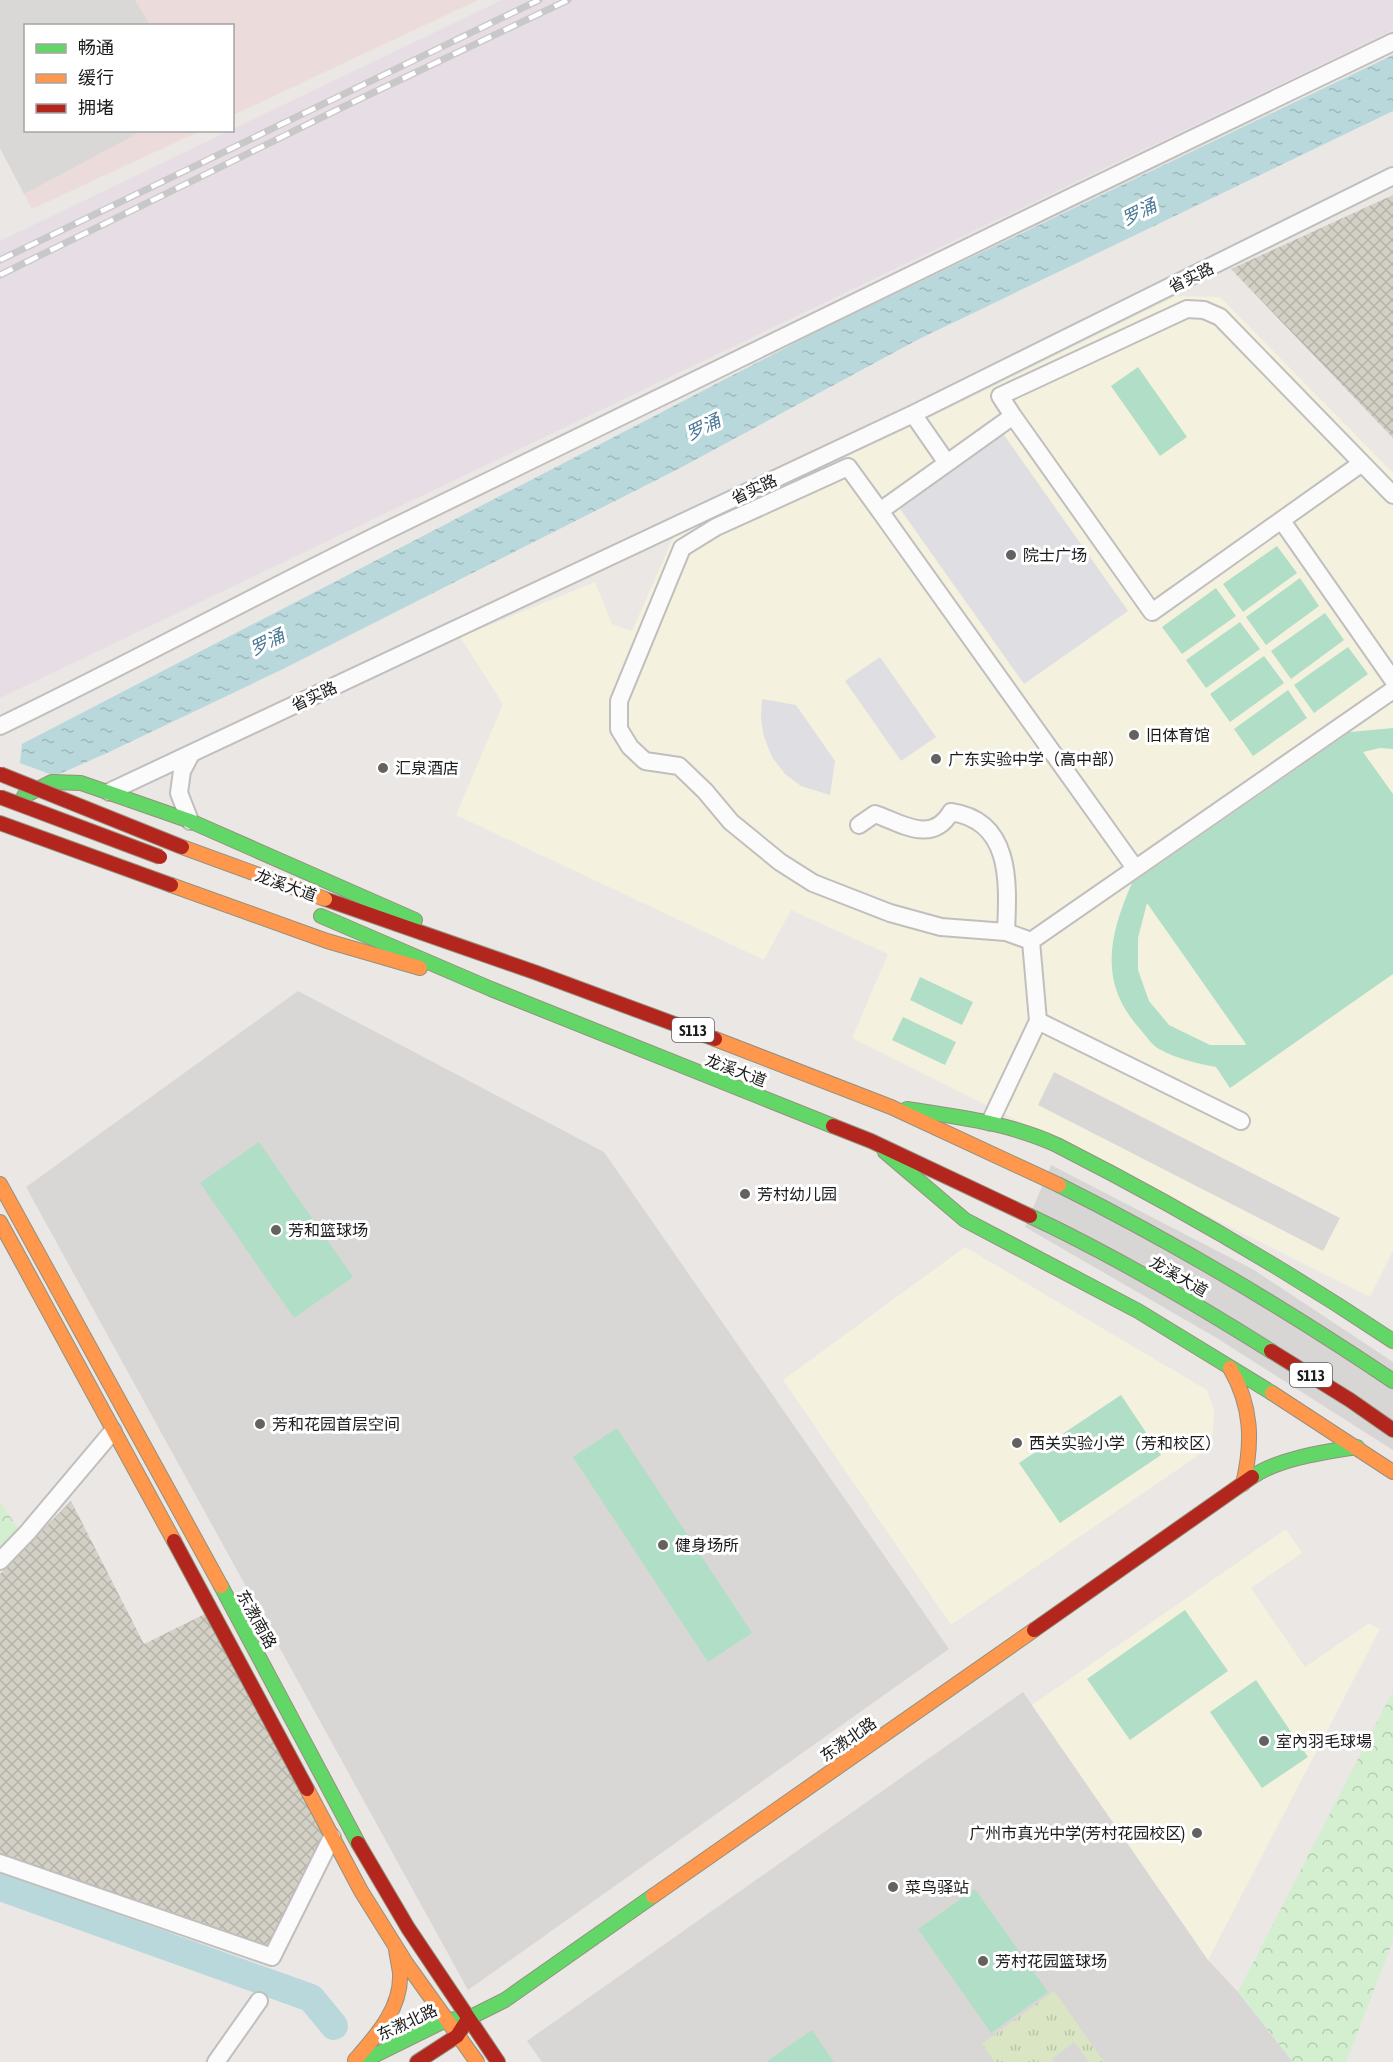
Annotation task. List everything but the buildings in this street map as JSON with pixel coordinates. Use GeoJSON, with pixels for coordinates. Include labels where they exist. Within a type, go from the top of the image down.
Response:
{"type":"FeatureCollection","features":[{"type":"Feature","properties":{"kind":"street"},"geometry":{"type":"LineString","coordinates":[[0,726],[81,687],[314,566],[761,346],[1393,42]]}},
{"type":"Feature","properties":{"kind":"street","name":"省实路"},"geometry":{"type":"LineString","coordinates":[[104,791],[191,754],[914,414],[1393,176]]}},
{"type":"Feature","properties":{"kind":"street"},"geometry":{"type":"LineString","coordinates":[[1362,463],[1152,612],[1000,396],[1187,309],[1204,310],[1220,316],[1393,495]]}},
{"type":"Feature","properties":{"kind":"street"},"geometry":{"type":"LineString","coordinates":[[914,414],[947,463]]}},
{"type":"Feature","properties":{"kind":"street"},"geometry":{"type":"LineString","coordinates":[[880,511],[1014,416]]}},
{"type":"Feature","properties":{"kind":"street"},"geometry":{"type":"LineString","coordinates":[[1031,942],[1006,932],[941,927],[890,913],[813,883],[780,862],[731,822],[705,791],[679,766],[645,761],[630,747],[619,729],[619,701],[682,548],[716,527],[848,467],[1135,868]]}},
{"type":"Feature","properties":{"kind":"street"},"geometry":{"type":"LineString","coordinates":[[1282,521],[1393,680]]}},
{"type":"Feature","properties":{"kind":"street"},"geometry":{"type":"LineString","coordinates":[[1031,942],[1393,690]]}},
{"type":"Feature","properties":{"kind":"street"},"geometry":{"type":"LineString","coordinates":[[190,821],[178,792],[182,771],[191,754]]}},
{"type":"Feature","properties":{"kind":"street","name":"龙溪大道"},"geometry":{"type":"LineString","coordinates":[[0,774],[158,838],[325,900],[496,957],[889,1106],[1018,1165],[1094,1203],[1249,1289],[1393,1382]]}},
{"type":"Feature","properties":{"kind":"street"},"geometry":{"type":"LineString","coordinates":[[0,809],[52,782],[81,783],[190,821],[386,906],[496,957]]}},
{"type":"Feature","properties":{"kind":"street"},"geometry":{"type":"LineString","coordinates":[[24,833],[32,817],[51,801],[73,791],[104,791]]}},
{"type":"Feature","properties":{"kind":"street"},"geometry":{"type":"LineString","coordinates":[[0,797],[169,860]]}},
{"type":"Feature","properties":{"kind":"street"},"geometry":{"type":"LineString","coordinates":[[859,825],[875,814],[918,830],[934,828],[946,822],[951,812],[964,814],[983,824],[999,847],[1006,866],[1008,888],[1006,932]]}},
{"type":"Feature","properties":{"kind":"street"},"geometry":{"type":"LineString","coordinates":[[0,823],[327,941],[491,989]]}},
{"type":"Feature","properties":{"kind":"street"},"geometry":{"type":"LineString","coordinates":[[0,834],[24,833]]}},
{"type":"Feature","properties":{"kind":"street","name":"龙溪大道"},"geometry":{"type":"LineString","coordinates":[[316,914],[491,989],[871,1141],[1093,1247],[1226,1322],[1393,1430]]}},
{"type":"Feature","properties":{"kind":"street"},"geometry":{"type":"LineString","coordinates":[[990,1122],[1038,1021],[1031,942]]}},
{"type":"Feature","properties":{"kind":"street"},"geometry":{"type":"LineString","coordinates":[[1038,1021],[1241,1121]]}},
{"type":"Feature","properties":{"kind":"street"},"geometry":{"type":"LineString","coordinates":[[889,1106],[990,1122],[1022,1130],[1181,1210],[1262,1256],[1393,1341]]}},
{"type":"Feature","properties":{"kind":"street"},"geometry":{"type":"LineString","coordinates":[[871,1141],[965,1220],[1138,1311],[1229,1366],[1393,1472]]}},
{"type":"Feature","properties":{"kind":"street","name":"东漖南路"},"geometry":{"type":"LineString","coordinates":[[0,1184],[252,1642],[358,1842],[408,1928],[498,2062]]}},
{"type":"Feature","properties":{"kind":"street","name":"东漖南路"},"geometry":{"type":"LineString","coordinates":[[0,1222],[232,1646],[361,1891],[396,1947],[477,2062]]}},
{"type":"Feature","properties":{"kind":"street"},"geometry":{"type":"LineString","coordinates":[[1229,1366],[1242,1385],[1250,1423],[1243,1484]]}},
{"type":"Feature","properties":{"kind":"street"},"geometry":{"type":"LineString","coordinates":[[0,1561],[27,1533],[113,1431]]}},
{"type":"Feature","properties":{"kind":"street","name":"东漖北路"},"geometry":{"type":"LineString","coordinates":[[360,2062],[446,2020],[469,2018],[505,2000],[1258,1473],[1319,1452],[1357,1447]]}},
{"type":"Feature","properties":{"kind":"street"},"geometry":{"type":"LineString","coordinates":[[0,1863],[272,1957],[332,1837]]}},
{"type":"Feature","properties":{"kind":"street"},"geometry":{"type":"LineString","coordinates":[[354,2062],[386,2022],[393,2007],[399,1990],[400,1974],[396,1947]]}},
{"type":"Feature","properties":{"kind":"street"},"geometry":{"type":"LineString","coordinates":[[216,2062],[259,2001]]}},
{"type":"Feature","properties":{"kind":"street","name":"东漖北路"},"geometry":{"type":"LineString","coordinates":[[417,2062],[458,2036],[469,2018]]}},
{"type":"Feature","properties":{"kind":"shaded area"},"geometry":{"type":"Polygon","coordinates":[[[0,0],[478,0],[234,115],[234,24],[24,24],[24,132],[198,132],[32,209],[0,148],[0,0]]]}},
{"type":"Feature","properties":{"kind":"shaded area"},"geometry":{"type":"Polygon","coordinates":[[[0,0],[135,0],[149,24],[24,24],[24,132],[140,132],[24,194],[0,148],[0,0]]]}},
{"type":"Feature","properties":{"kind":"shaded area"},"geometry":{"type":"Polygon","coordinates":[[[502,0],[1393,0],[1393,30],[0,698],[0,241],[227,132],[234,132],[234,129],[502,0]]]}},
{"type":"Feature","properties":{"kind":"shaded area"},"geometry":{"type":"Polygon","coordinates":[[[1393,195],[1393,438],[1231,269],[1393,195]]]}},
{"type":"Feature","properties":{"kind":"shaded area","name":"广东实验中学（高中部）"},"geometry":{"type":"Polygon","coordinates":[[[1176,296],[1220,297],[1393,473],[1393,1251],[1370,1297],[852,1038],[888,954],[791,910],[764,960],[456,815],[503,704],[460,637],[595,582],[612,624],[632,631],[674,536],[919,423],[1176,296]]]}},
{"type":"Feature","properties":{"kind":"shaded area","name":"院士广场"},"geometry":{"type":"Polygon","coordinates":[[[997,425],[1128,611],[1024,684],[893,499],[997,425]]]}},
{"type":"Feature","properties":{"kind":"shaded area"},"geometry":{"type":"Polygon","coordinates":[[[880,657],[936,737],[901,761],[845,681],[880,657]]]}},
{"type":"Feature","properties":{"kind":"shaded area"},"geometry":{"type":"Polygon","coordinates":[[[762,699],[796,705],[835,761],[830,795],[801,786],[785,774],[772,757],[764,737],[761,719],[762,699]]]}},
{"type":"Feature","properties":{"kind":"shaded area"},"geometry":{"type":"Polygon","coordinates":[[[298,991],[604,1152],[949,1649],[468,1990],[26,1187],[298,991]]]}},
{"type":"Feature","properties":{"kind":"shaded area"},"geometry":{"type":"Polygon","coordinates":[[[1054,1072],[1340,1218],[1323,1251],[1038,1105],[1054,1072]]]}},
{"type":"Feature","properties":{"kind":"shaded area","name":"西关实验小学（芳和校区）"},"geometry":{"type":"Polygon","coordinates":[[[965,1247],[1207,1390],[1214,1410],[1213,1434],[1203,1452],[951,1625],[783,1380],[965,1247]]]}},
{"type":"Feature","properties":{"kind":"shaded area"},"geometry":{"type":"Polygon","coordinates":[[[71,1501],[144,1644],[207,1613],[327,1838],[268,1949],[0,1858],[0,1574],[71,1501]]]}},
{"type":"Feature","properties":{"kind":"shaded area","name":"广州市真光中学(芳村花园校区)"},"geometry":{"type":"Polygon","coordinates":[[[1286,1529],[1302,1553],[1251,1588],[1305,1667],[1369,1623],[1380,1629],[1208,1960],[1032,1705],[1286,1529]]]}},
{"type":"Feature","properties":{"kind":"shaded area"},"geometry":{"type":"Polygon","coordinates":[[[1023,1692],[1208,1960],[1238,1992],[1293,2062],[542,2062],[527,2041],[1023,1692]]]}},
{"type":"Feature","properties":{"kind":"green space"},"geometry":{"type":"Polygon","coordinates":[[[1138,367],[1187,437],[1160,456],[1111,386],[1138,367]]]}},
{"type":"Feature","properties":{"kind":"green space"},"geometry":{"type":"Polygon","coordinates":[[[1277,546],[1297,573],[1243,612],[1223,584],[1277,546]]]}},
{"type":"Feature","properties":{"kind":"green space"},"geometry":{"type":"Polygon","coordinates":[[[1300,578],[1319,606],[1266,645],[1246,617],[1300,578]]]}},
{"type":"Feature","properties":{"kind":"green space"},"geometry":{"type":"Polygon","coordinates":[[[1216,588],[1236,616],[1182,654],[1162,627],[1216,588]]]}},
{"type":"Feature","properties":{"kind":"green space"},"geometry":{"type":"Polygon","coordinates":[[[1325,613],[1344,640],[1291,679],[1271,651],[1325,613]]]}},
{"type":"Feature","properties":{"kind":"green space"},"geometry":{"type":"Polygon","coordinates":[[[1240,622],[1260,649],[1206,688],[1186,660],[1240,622]]]}},
{"type":"Feature","properties":{"kind":"green space"},"geometry":{"type":"Polygon","coordinates":[[[1348,647],[1368,674],[1314,713],[1294,685],[1348,647]]]}},
{"type":"Feature","properties":{"kind":"green space"},"geometry":{"type":"Polygon","coordinates":[[[1264,656],[1284,683],[1230,722],[1210,694],[1264,656]]]}},
{"type":"Feature","properties":{"kind":"green space"},"geometry":{"type":"Polygon","coordinates":[[[1288,690],[1307,718],[1253,756],[1234,729],[1288,690]]]}},
{"type":"Feature","properties":{"kind":"green space"},"geometry":{"type":"Polygon","coordinates":[[[1393,728],[1393,749],[1380,748],[1363,752],[1393,794],[1393,974],[1230,1088],[1216,1067],[1180,1058],[1156,1047],[1127,1011],[1118,994],[1113,976],[1112,958],[1113,940],[1124,903],[1132,883],[1350,732],[1393,728]],[[1147,903],[1138,938],[1138,970],[1149,1001],[1169,1025],[1210,1045],[1246,1044],[1147,903]]]}},
{"type":"Feature","properties":{"kind":"green space"},"geometry":{"type":"Polygon","coordinates":[[[920,977],[973,1002],[962,1025],[910,1000],[920,977]]]}},
{"type":"Feature","properties":{"kind":"green space"},"geometry":{"type":"Polygon","coordinates":[[[903,1017],[956,1042],[945,1065],[892,1040],[903,1017]]]}},
{"type":"Feature","properties":{"kind":"green space","name":"芳和篮球场"},"geometry":{"type":"Polygon","coordinates":[[[259,1142],[353,1277],[294,1318],[200,1183],[259,1142]]]}},
{"type":"Feature","properties":{"kind":"green space"},"geometry":{"type":"Polygon","coordinates":[[[1121,1395],[1161,1455],[1060,1523],[1019,1463],[1121,1395]]]}},
{"type":"Feature","properties":{"kind":"green space","name":"健身场所"},"geometry":{"type":"Polygon","coordinates":[[[617,1428],[752,1633],[708,1662],[573,1457],[617,1428]]]}},
{"type":"Feature","properties":{"kind":"green space"},"geometry":{"type":"Polygon","coordinates":[[[0,1502],[19,1530],[2,1548],[0,1544],[0,1502]]]}},
{"type":"Feature","properties":{"kind":"green space"},"geometry":{"type":"Polygon","coordinates":[[[1185,1610],[1228,1671],[1130,1740],[1087,1679],[1185,1610]]]}},
{"type":"Feature","properties":{"kind":"green space","name":"室內羽毛球場"},"geometry":{"type":"Polygon","coordinates":[[[1256,1680],[1308,1757],[1262,1788],[1210,1712],[1256,1680]]]}},
{"type":"Feature","properties":{"kind":"green space"},"geometry":{"type":"Polygon","coordinates":[[[1393,1691],[1393,1941],[1346,2062],[1293,2062],[1238,1992],[1393,1691]]]}},
{"type":"Feature","properties":{"kind":"green space","name":"芳村花园篮球场"},"geometry":{"type":"Polygon","coordinates":[[[975,1889],[1048,1992],[991,2033],[918,1929],[975,1889]]]}},
{"type":"Feature","properties":{"kind":"green space"},"geometry":{"type":"Polygon","coordinates":[[[1054,1991],[1104,2062],[1089,2062],[1074,2042],[1052,2059],[1054,2062],[995,2062],[982,2044],[1054,1991]]]}},
{"type":"Feature","properties":{"kind":"green space"},"geometry":{"type":"Polygon","coordinates":[[[812,2030],[834,2062],[766,2062],[812,2030]]]}},
{"type":"Feature","properties":{"kind":"water","name":"罗涌"},"geometry":{"type":"Polygon","coordinates":[[[1393,55],[1393,111],[919,339],[680,468],[283,669],[107,753],[55,776],[20,763],[22,744],[822,329],[1393,55]]]}},
{"type":"Feature","properties":{"kind":"pier"},"geometry":{"type":"Polygon","coordinates":[[[1051,1165],[1254,1270],[1393,1362],[1393,1450],[1215,1337],[1025,1227],[1051,1165]]]}},
{"type":"Feature","properties":{"kind":"waterway"},"geometry":{"type":"LineString","coordinates":[[0,1887],[311,1998],[334,2026]]}},
{"type":"Feature","properties":{"kind":"railway"},"geometry":{"type":"LineString","coordinates":[[0,260],[539,0]]}},
{"type":"Feature","properties":{"kind":"railway"},"geometry":{"type":"LineString","coordinates":[[0,275],[568,0]]}},
{"type":"Feature","properties":{"kind":"traffic: fast"},"geometry":{"type":"LineString","coordinates":[[24,796],[52,782],[81,783],[190,821],[415,920]]}},
{"type":"Feature","properties":{"kind":"traffic: fast"},"geometry":{"type":"LineString","coordinates":[[321,916],[491,989],[833,1126]]}},
{"type":"Feature","properties":{"kind":"traffic: fast"},"geometry":{"type":"LineString","coordinates":[[907,1109],[1002,1126],[1057,1145],[1228,1238],[1393,1341]]}},
{"type":"Feature","properties":{"kind":"traffic: fast"},"geometry":{"type":"LineString","coordinates":[[885,1152],[965,1220],[1138,1311],[1272,1393]]}},
{"type":"Feature","properties":{"kind":"traffic: fast"},"geometry":{"type":"LineString","coordinates":[[1059,1185],[1229,1278],[1312,1328],[1393,1381]]}},
{"type":"Feature","properties":{"kind":"traffic: fast"},"geometry":{"type":"LineString","coordinates":[[1030,1216],[1152,1280],[1271,1351]]}},
{"type":"Feature","properties":{"kind":"traffic: fast"},"geometry":{"type":"LineString","coordinates":[[1252,1477],[1289,1460],[1357,1447]]}},
{"type":"Feature","properties":{"kind":"traffic: fast"},"geometry":{"type":"LineString","coordinates":[[221,1586],[358,1843]]}},
{"type":"Feature","properties":{"kind":"traffic: fast"},"geometry":{"type":"LineString","coordinates":[[361,2062],[446,2020],[469,2018],[505,2000],[653,1896]]}},
{"type":"Feature","properties":{"kind":"traffic: slow"},"geometry":{"type":"LineString","coordinates":[[182,847],[325,899]]}},
{"type":"Feature","properties":{"kind":"traffic: slow"},"geometry":{"type":"LineString","coordinates":[[171,885],[327,941],[420,968]]}},
{"type":"Feature","properties":{"kind":"traffic: slow"},"geometry":{"type":"LineString","coordinates":[[715,1039],[891,1107],[1059,1185]]}},
{"type":"Feature","properties":{"kind":"traffic: slow"},"geometry":{"type":"LineString","coordinates":[[0,1184],[221,1586]]}},
{"type":"Feature","properties":{"kind":"traffic: slow"},"geometry":{"type":"LineString","coordinates":[[0,1222],[174,1541]]}},
{"type":"Feature","properties":{"kind":"traffic: slow"},"geometry":{"type":"LineString","coordinates":[[1230,1368],[1243,1396],[1248,1424],[1248,1454],[1243,1484]]}},
{"type":"Feature","properties":{"kind":"traffic: slow"},"geometry":{"type":"LineString","coordinates":[[1272,1393],[1393,1472]]}},
{"type":"Feature","properties":{"kind":"traffic: slow"},"geometry":{"type":"LineString","coordinates":[[653,1896],[1034,1630]]}},
{"type":"Feature","properties":{"kind":"traffic: slow"},"geometry":{"type":"LineString","coordinates":[[307,1789],[361,1891],[406,1963],[477,2062]]}},
{"type":"Feature","properties":{"kind":"traffic: slow"},"geometry":{"type":"LineString","coordinates":[[355,2060],[386,2021],[397,1998],[400,1973],[396,1949]]}},
{"type":"Feature","properties":{"kind":"traffic: jam"},"geometry":{"type":"LineString","coordinates":[[0,774],[182,847]]}},
{"type":"Feature","properties":{"kind":"traffic: jam"},"geometry":{"type":"LineString","coordinates":[[0,797],[160,857]]}},
{"type":"Feature","properties":{"kind":"traffic: jam"},"geometry":{"type":"LineString","coordinates":[[0,823],[171,885]]}},
{"type":"Feature","properties":{"kind":"traffic: jam"},"geometry":{"type":"LineString","coordinates":[[325,899],[537,973],[715,1039]]}},
{"type":"Feature","properties":{"kind":"traffic: jam"},"geometry":{"type":"LineString","coordinates":[[833,1126],[871,1141],[1030,1216]]}},
{"type":"Feature","properties":{"kind":"traffic: jam"},"geometry":{"type":"LineString","coordinates":[[1271,1351],[1350,1400],[1393,1430]]}},
{"type":"Feature","properties":{"kind":"traffic: jam"},"geometry":{"type":"LineString","coordinates":[[1034,1630],[1252,1477]]}},
{"type":"Feature","properties":{"kind":"traffic: jam"},"geometry":{"type":"LineString","coordinates":[[174,1541],[307,1789]]}},
{"type":"Feature","properties":{"kind":"traffic: jam"},"geometry":{"type":"LineString","coordinates":[[358,1843],[408,1928],[498,2062]]}},
{"type":"Feature","properties":{"kind":"traffic: jam"},"geometry":{"type":"LineString","coordinates":[[417,2062],[457,2036],[466,2022]]}},
{"type":"Feature","properties":{"kind":"place","name":"院士广场"},"geometry":{"type":"Point","coordinates":[1011,555]}},
{"type":"Feature","properties":{"kind":"place","name":"旧体育馆"},"geometry":{"type":"Point","coordinates":[1134,735]}},
{"type":"Feature","properties":{"kind":"place","name":"广东实验中学（高中部）"},"geometry":{"type":"Point","coordinates":[936,759]}},
{"type":"Feature","properties":{"kind":"place","name":"汇泉酒店"},"geometry":{"type":"Point","coordinates":[383,768]}},
{"type":"Feature","properties":{"kind":"place","name":"芳村幼儿园"},"geometry":{"type":"Point","coordinates":[745,1194]}},
{"type":"Feature","properties":{"kind":"place","name":"芳和篮球场"},"geometry":{"type":"Point","coordinates":[276,1230]}},
{"type":"Feature","properties":{"kind":"place","name":"芳和花园首层空间"},"geometry":{"type":"Point","coordinates":[260,1424]}},
{"type":"Feature","properties":{"kind":"place","name":"西关实验小学（芳和校区）"},"geometry":{"type":"Point","coordinates":[1017,1443]}},
{"type":"Feature","properties":{"kind":"place","name":"健身场所"},"geometry":{"type":"Point","coordinates":[663,1545]}},
{"type":"Feature","properties":{"kind":"place","name":"室內羽毛球場"},"geometry":{"type":"Point","coordinates":[1264,1741]}},
{"type":"Feature","properties":{"kind":"place","name":"广州市真光中学(芳村花园校区)"},"geometry":{"type":"Point","coordinates":[1197,1833]}},
{"type":"Feature","properties":{"kind":"place","name":"菜鸟驿站"},"geometry":{"type":"Point","coordinates":[893,1887]}},
{"type":"Feature","properties":{"kind":"place","name":"芳村花园篮球场"},"geometry":{"type":"Point","coordinates":[983,1961]}}]}
